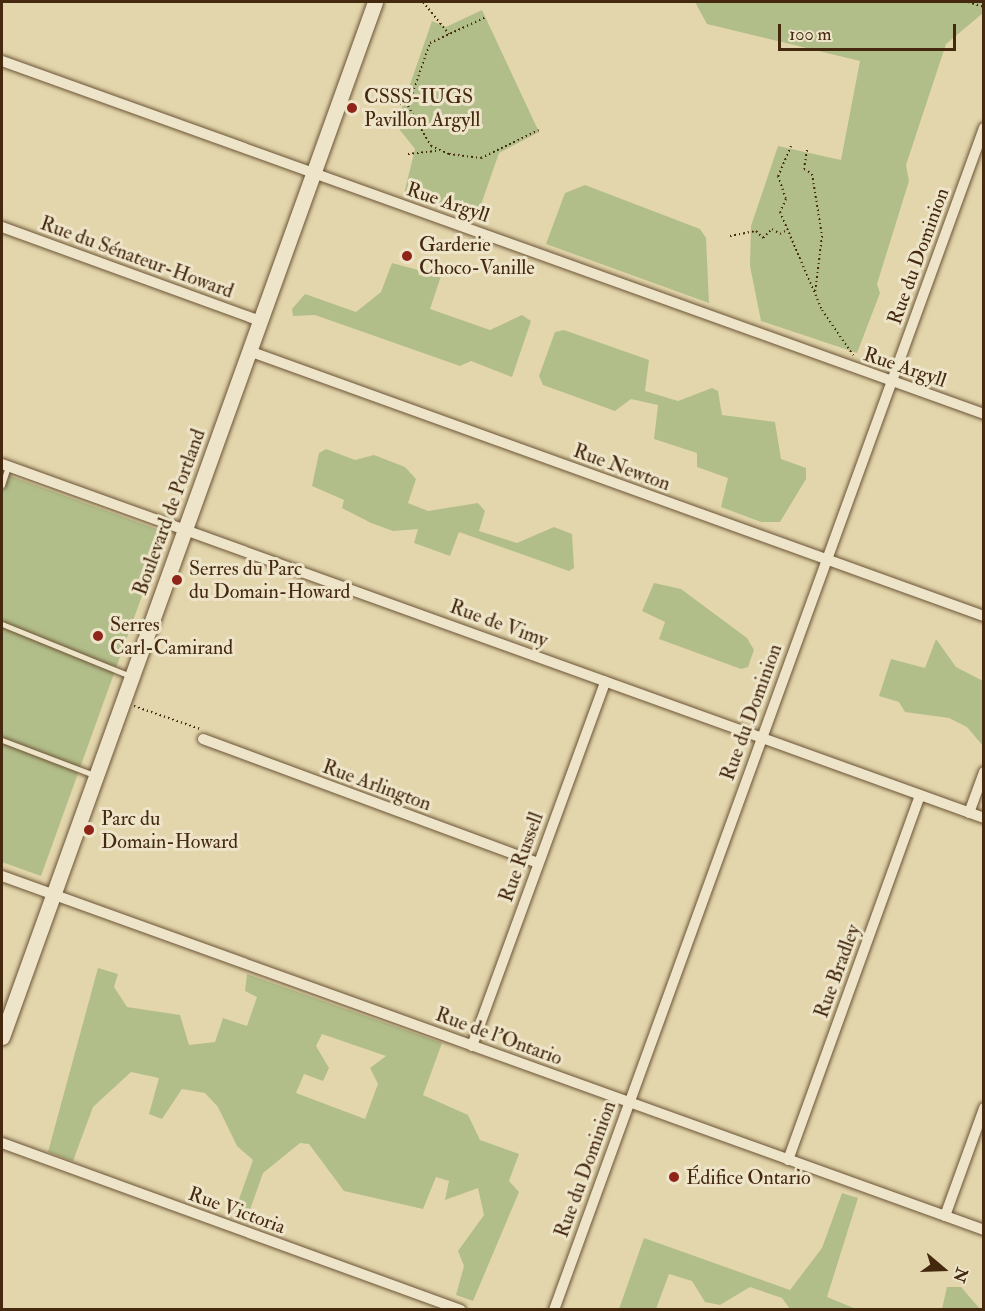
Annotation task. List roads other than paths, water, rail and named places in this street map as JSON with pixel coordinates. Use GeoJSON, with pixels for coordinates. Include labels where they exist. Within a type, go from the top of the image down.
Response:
{"type":"FeatureCollection","features":[{"type":"Feature","properties":{"kind":"main road","name":"Boulevard de Portland"},"geometry":{"type":"LineString","coordinates":[[2,1037],[375,2]]}},
{"type":"Feature","properties":{"kind":"street","name":"Rue Argyll"},"geometry":{"type":"LineString","coordinates":[[2,61],[984,414]]}},
{"type":"Feature","properties":{"kind":"street","name":"Rue du Dominion"},"geometry":{"type":"LineString","coordinates":[[554,1310],[984,128]]}},
{"type":"Feature","properties":{"kind":"street","name":"Rue du Sénateur-Howard"},"geometry":{"type":"LineString","coordinates":[[2,226],[260,321]]}},
{"type":"Feature","properties":{"kind":"street","name":"Rue Newton"},"geometry":{"type":"LineString","coordinates":[[249,351],[984,616]]}},
{"type":"Feature","properties":{"kind":"street","name":"Rue de Vimy"},"geometry":{"type":"LineString","coordinates":[[5,465],[185,527],[984,818]]}},
{"type":"Feature","properties":{"kind":"street","name":"Rue Russell"},"geometry":{"type":"LineString","coordinates":[[472,1046],[605,681]]}},
{"type":"Feature","properties":{"kind":"street","name":"Rue Arlington"},"geometry":{"type":"LineString","coordinates":[[203,739],[538,863]]}},
{"type":"Feature","properties":{"kind":"street"},"geometry":{"type":"LineString","coordinates":[[969,813],[984,772]]}},
{"type":"Feature","properties":{"kind":"street","name":"Rue Bradley"},"geometry":{"type":"LineString","coordinates":[[788,1160],[920,795]]}},
{"type":"Feature","properties":{"kind":"street","name":"Rue de l'Ontario"},"geometry":{"type":"LineString","coordinates":[[2,876],[984,1230]]}},
{"type":"Feature","properties":{"kind":"street"},"geometry":{"type":"LineString","coordinates":[[945,1216],[984,1108]]}},
{"type":"Feature","properties":{"kind":"street","name":"Rue Victoria"},"geometry":{"type":"LineString","coordinates":[[2,1143],[461,1310]]}},
{"type":"Feature","properties":{"kind":"lane"},"geometry":{"type":"LineString","coordinates":[[2,485],[5,465]]}},
{"type":"Feature","properties":{"kind":"lane"},"geometry":{"type":"LineString","coordinates":[[2,624],[131,676]]}},
{"type":"Feature","properties":{"kind":"lane"},"geometry":{"type":"LineString","coordinates":[[2,740],[96,775]]}},
{"type":"Feature","properties":{"kind":"place","name":"CSSS-IUGS Pavillon Argyll"},"geometry":{"type":"Point","coordinates":[352,108]}},
{"type":"Feature","properties":{"kind":"place","name":"Garderie Choco-Vanille"},"geometry":{"type":"Point","coordinates":[407,256]}},
{"type":"Feature","properties":{"kind":"place","name":"Serres du Parc du Domain-Howard"},"geometry":{"type":"Point","coordinates":[177,580]}},
{"type":"Feature","properties":{"kind":"place","name":"Serres Carl-Camirand"},"geometry":{"type":"Point","coordinates":[98,636]}},
{"type":"Feature","properties":{"kind":"place","name":"Parc du Domain-Howard"},"geometry":{"type":"Point","coordinates":[89,830]}},
{"type":"Feature","properties":{"kind":"place","name":"Édifice Ontario"},"geometry":{"type":"Point","coordinates":[674,1177]}}]}
